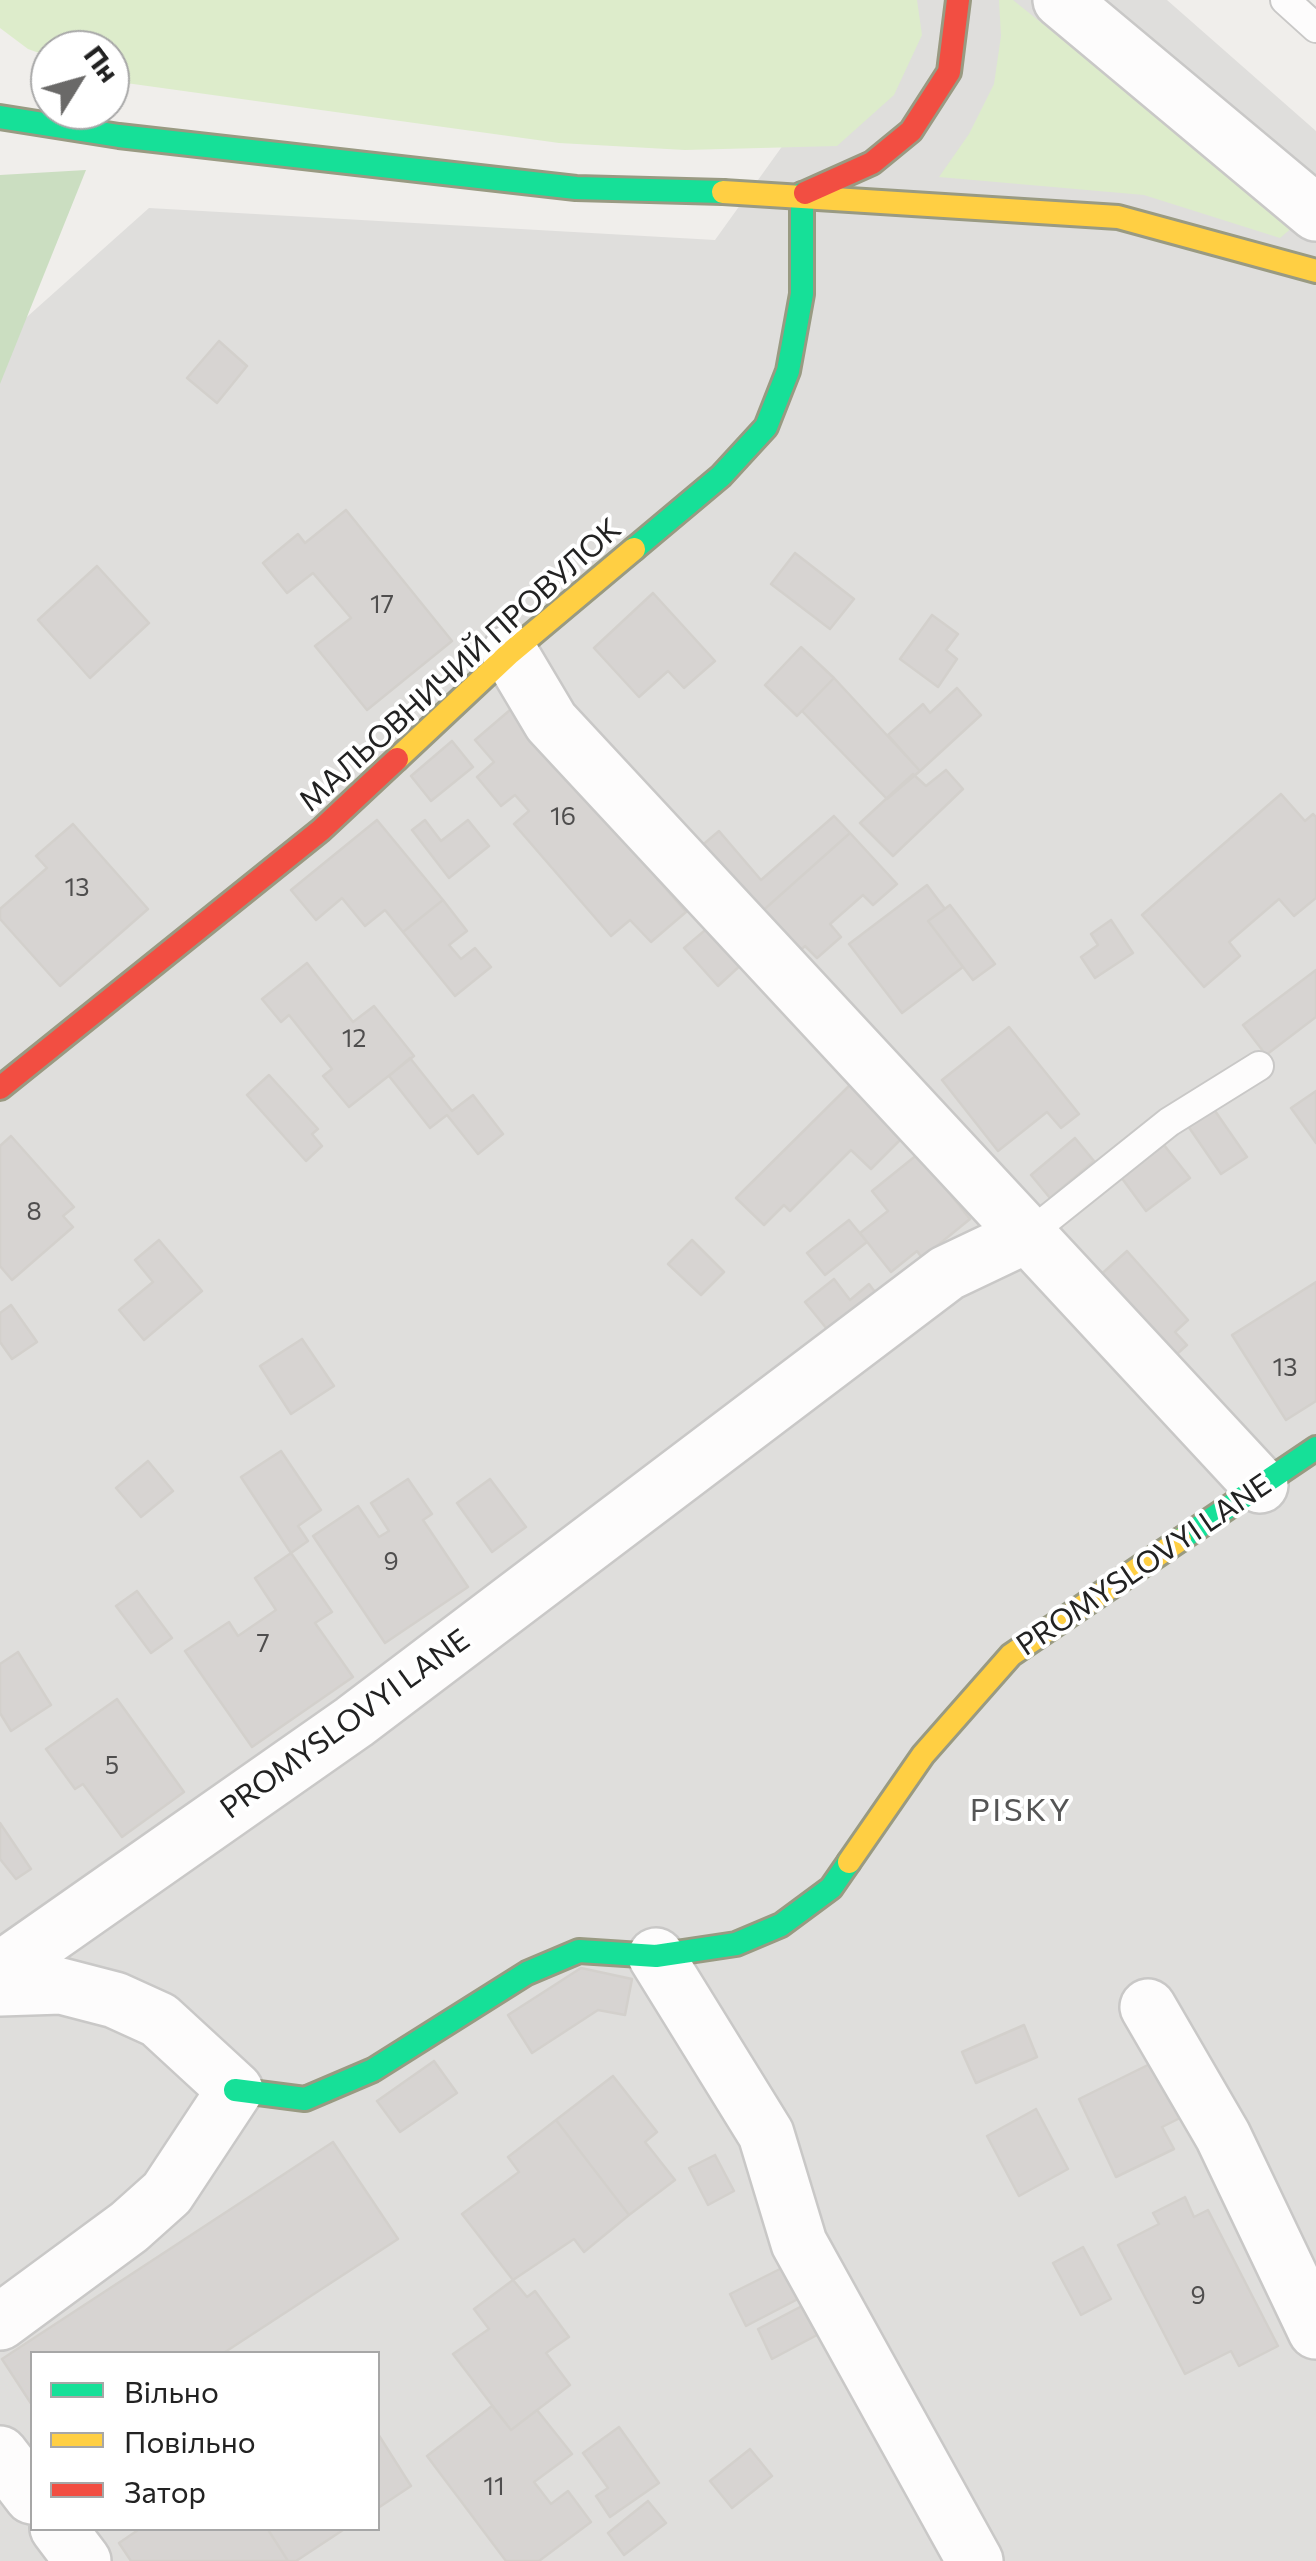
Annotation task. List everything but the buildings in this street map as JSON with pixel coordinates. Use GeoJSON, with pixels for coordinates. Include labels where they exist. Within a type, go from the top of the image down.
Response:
{"type":"FeatureCollection","features":[{"type":"Feature","properties":{"kind":"street"},"geometry":{"type":"LineString","coordinates":[[802,194],[872,163],[910,130],[949,72],[958,0]]}},
{"type":"Feature","properties":{"kind":"street"},"geometry":{"type":"LineString","coordinates":[[1061,0],[1316,213]]}},
{"type":"Feature","properties":{"kind":"street"},"geometry":{"type":"LineString","coordinates":[[0,116],[119,136],[576,188],[802,194],[1118,218],[1316,272]]}},
{"type":"Feature","properties":{"kind":"street","name":"МАЛЬОВНИЧИЙ ПРОВУЛОК"},"geometry":{"type":"LineString","coordinates":[[0,1088],[320,830],[510,652],[721,476],[766,427],[788,371],[802,294],[802,194]]}},
{"type":"Feature","properties":{"kind":"street"},"geometry":{"type":"LineString","coordinates":[[510,652],[551,722],[1260,1485]]}},
{"type":"Feature","properties":{"kind":"street","name":"PROMYSLOVYI LANE"},"geometry":{"type":"LineString","coordinates":[[0,1970],[354,1722],[947,1273],[1030,1234]]}},
{"type":"Feature","properties":{"kind":"street","name":"PROMYSLOVYI LANE"},"geometry":{"type":"LineString","coordinates":[[235,2090],[305,2099],[373,2070],[527,1972],[579,1951],[656,1956],[736,1944],[781,1925],[831,1888],[923,1755],[1011,1654],[1316,1448]]}},
{"type":"Feature","properties":{"kind":"street"},"geometry":{"type":"LineString","coordinates":[[656,1956],[766,2134],[799,2244],[976,2561]]}},
{"type":"Feature","properties":{"kind":"street"},"geometry":{"type":"LineString","coordinates":[[0,1988],[61,1986],[116,2000],[159,2020],[235,2090],[167,2193],[0,2322]]}},
{"type":"Feature","properties":{"kind":"street"},"geometry":{"type":"LineString","coordinates":[[1148,2006],[1224,2136],[1316,2331]]}},
{"type":"Feature","properties":{"kind":"street"},"geometry":{"type":"LineString","coordinates":[[0,2454],[30,2493]]}},
{"type":"Feature","properties":{"kind":"street"},"geometry":{"type":"LineString","coordinates":[[60,2531],[83,2561]]}},
{"type":"Feature","properties":{"kind":"lane"},"geometry":{"type":"LineString","coordinates":[[1285,0],[1316,28]]}},
{"type":"Feature","properties":{"kind":"lane"},"geometry":{"type":"LineString","coordinates":[[1030,1234],[1170,1122],[1259,1066]]}},
{"type":"Feature","properties":{"kind":"shaded area"},"geometry":{"type":"Polygon","coordinates":[[[887,0],[1167,0],[1316,131],[1316,2561],[0,2561],[0,341],[149,208],[715,240],[887,0]]]}},
{"type":"Feature","properties":{"kind":"green space"},"geometry":{"type":"Polygon","coordinates":[[[0,0],[917,0],[922,35],[894,95],[837,146],[685,150],[559,143],[130,84],[130,30],[30,30],[30,50],[0,28],[0,0]]]}},
{"type":"Feature","properties":{"kind":"green space"},"geometry":{"type":"Polygon","coordinates":[[[999,0],[1013,0],[1294,226],[1280,238],[1144,195],[939,177],[969,134],[994,84],[1001,36],[999,0]]]}},
{"type":"Feature","properties":{"kind":"green space"},"geometry":{"type":"Polygon","coordinates":[[[86,170],[0,384],[0,175],[86,170]]]}},
{"type":"Feature","properties":{"kind":"traffic: fast"},"geometry":{"type":"LineString","coordinates":[[0,117],[119,136],[576,188],[723,192]]}},
{"type":"Feature","properties":{"kind":"traffic: fast"},"geometry":{"type":"LineString","coordinates":[[634,549],[721,476],[766,427],[788,371],[802,294],[802,194]]}},
{"type":"Feature","properties":{"kind":"traffic: fast"},"geometry":{"type":"LineString","coordinates":[[1180,1540],[1316,1448]]}},
{"type":"Feature","properties":{"kind":"traffic: fast"},"geometry":{"type":"LineString","coordinates":[[235,2090],[305,2099],[373,2070],[527,1973],[579,1951],[656,1956],[736,1944],[781,1925],[831,1888],[849,1862]]}},
{"type":"Feature","properties":{"kind":"traffic: slow"},"geometry":{"type":"LineString","coordinates":[[723,192],[1118,217],[1316,271]]}},
{"type":"Feature","properties":{"kind":"traffic: slow"},"geometry":{"type":"LineString","coordinates":[[397,759],[510,653],[634,549]]}},
{"type":"Feature","properties":{"kind":"traffic: slow"},"geometry":{"type":"LineString","coordinates":[[849,1862],[923,1755],[1011,1655],[1180,1540]]}},
{"type":"Feature","properties":{"kind":"traffic: jam"},"geometry":{"type":"LineString","coordinates":[[805,193],[872,163],[911,131],[949,72],[958,0]]}},
{"type":"Feature","properties":{"kind":"traffic: jam"},"geometry":{"type":"LineString","coordinates":[[0,1088],[321,830],[397,759]]}},
{"type":"Feature","properties":{"kind":"district","name":"PISKY"},"geometry":{"type":"Point","coordinates":[1021,1810]}}]}
